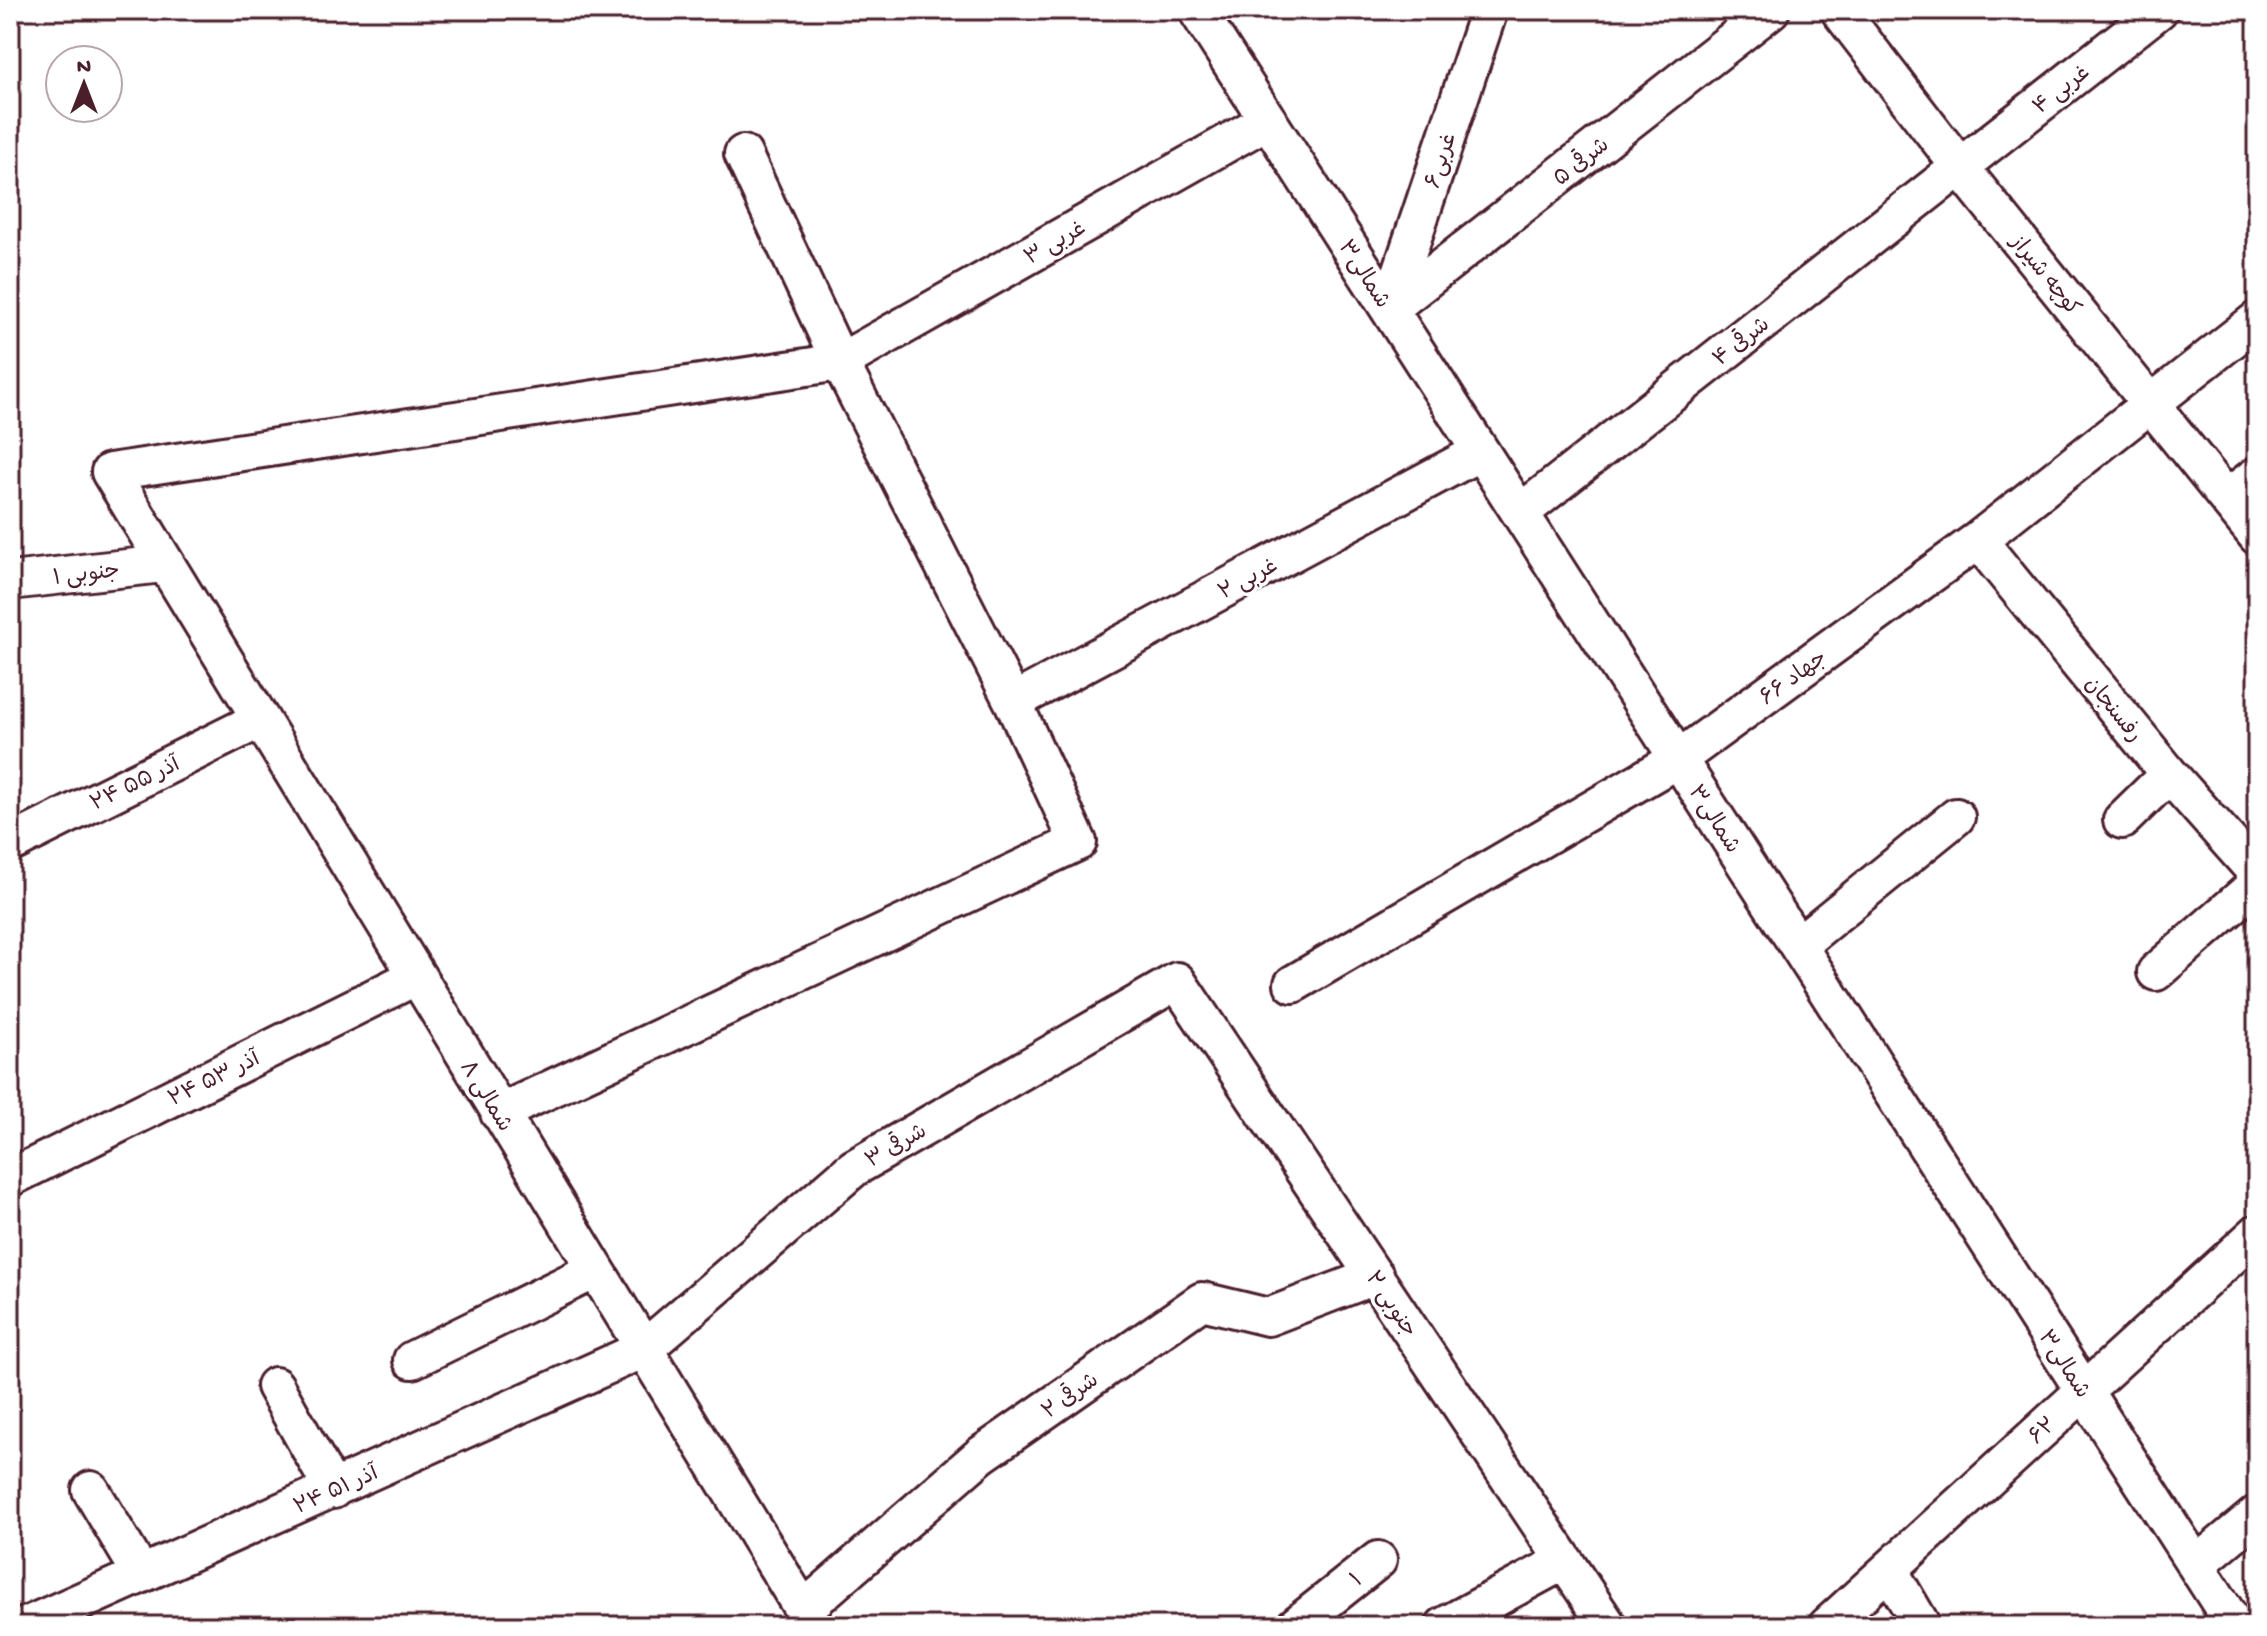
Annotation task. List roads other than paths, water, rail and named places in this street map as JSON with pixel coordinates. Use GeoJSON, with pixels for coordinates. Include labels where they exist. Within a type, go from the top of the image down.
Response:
{"type":"FeatureCollection","features":[{"type":"Feature","properties":{"kind":"street","name":"شمالی۳"},"geometry":{"type":"LineString","coordinates":[[1197,10],[2235,1626]]}},
{"type":"Feature","properties":{"kind":"street","name":"غربی۶"},"geometry":{"type":"LineString","coordinates":[[1389,309],[1489,10]]}},
{"type":"Feature","properties":{"kind":"street","name":"شرقی ۵"},"geometry":{"type":"LineString","coordinates":[[1389,309],[1771,10]]}},
{"type":"Feature","properties":{"kind":"street","name":"کوچه شیراز"},"geometry":{"type":"LineString","coordinates":[[1839,10],[1960,167],[2257,536]]}},
{"type":"Feature","properties":{"kind":"street","name":"غربی ۴"},"geometry":{"type":"LineString","coordinates":[[1960,167],[2159,10]]}},
{"type":"Feature","properties":{"kind":"street","name":"غربی ۳"},"geometry":{"type":"LineString","coordinates":[[840,362],[1268,120]]}},
{"type":"Feature","properties":{"kind":"street"},"geometry":{"type":"LineString","coordinates":[[499,1113],[1078,842],[1013,702],[840,362],[743,154]]}},
{"type":"Feature","properties":{"kind":"street","name":"شرقی ۴"},"geometry":{"type":"LineString","coordinates":[[1520,513],[1960,167]]}},
{"type":"Feature","properties":{"kind":"street","name":"جهاد ۶۶"},"geometry":{"type":"LineString","coordinates":[[1293,984],[1678,759],[1978,540],[2257,320]]}},
{"type":"Feature","properties":{"kind":"street","name":"شمالی ۸"},"geometry":{"type":"LineString","coordinates":[[808,1618],[163,564],[110,472],[840,362]]}},
{"type":"Feature","properties":{"kind":"street","name":"غربی ۲"},"geometry":{"type":"LineString","coordinates":[[1013,702],[1480,452]]}},
{"type":"Feature","properties":{"kind":"street"},"geometry":{"type":"LineString","coordinates":[[2227,498],[2257,475]]}},
{"type":"Feature","properties":{"kind":"street","name":"رفسنجان"},"geometry":{"type":"LineString","coordinates":[[1978,540],[2169,774],[2257,873]]}},
{"type":"Feature","properties":{"kind":"street","name":"۱ جنوبی"},"geometry":{"type":"LineString","coordinates":[[10,581],[163,564]]}},
{"type":"Feature","properties":{"kind":"street","name":"۲۴ آذر ۵۵"},"geometry":{"type":"LineString","coordinates":[[10,844],[259,720]]}},
{"type":"Feature","properties":{"kind":"street"},"geometry":{"type":"LineString","coordinates":[[2122,820],[2169,774]]}},
{"type":"Feature","properties":{"kind":"street"},"geometry":{"type":"LineString","coordinates":[[1798,945],[1956,817]]}},
{"type":"Feature","properties":{"kind":"street"},"geometry":{"type":"LineString","coordinates":[[2156,972],[2257,884]]}},
{"type":"Feature","properties":{"kind":"street","name":"۲۴ آذر ۵۳"},"geometry":{"type":"LineString","coordinates":[[10,1178],[415,977]]}},
{"type":"Feature","properties":{"kind":"street","name":"۲ جنوبی"},"geometry":{"type":"LineString","coordinates":[[1177,981],[1608,1626]]}},
{"type":"Feature","properties":{"kind":"street","name":"۳ شرقی"},"geometry":{"type":"LineString","coordinates":[[644,1349],[854,1168],[1177,981]]}},
{"type":"Feature","properties":{"kind":"street","name":"۶۲"},"geometry":{"type":"LineString","coordinates":[[1827,1626],[2257,1233]]}},
{"type":"Feature","properties":{"kind":"street"},"geometry":{"type":"LineString","coordinates":[[412,1360],[595,1270]]}},
{"type":"Feature","properties":{"kind":"street","name":"۲ شرقی"},"geometry":{"type":"LineString","coordinates":[[808,1618],[981,1455],[1202,1301],[1268,1317],[1375,1276]]}},
{"type":"Feature","properties":{"kind":"street","name":"۲۴ آذر ۵۱"},"geometry":{"type":"LineString","coordinates":[[26,1626],[644,1349]]}},
{"type":"Feature","properties":{"kind":"street"},"geometry":{"type":"LineString","coordinates":[[275,1386],[333,1490]]}},
{"type":"Feature","properties":{"kind":"street"},"geometry":{"type":"LineString","coordinates":[[91,1490],[141,1574]]}},
{"type":"Feature","properties":{"kind":"street"},"geometry":{"type":"LineString","coordinates":[[2196,1565],[2257,1514]]}},
{"type":"Feature","properties":{"kind":"street","name":"۱"},"geometry":{"type":"LineString","coordinates":[[1295,1626],[1378,1560]]}},
{"type":"Feature","properties":{"kind":"street"},"geometry":{"type":"LineString","coordinates":[[1444,1626],[1564,1561]]}},
{"type":"Feature","properties":{"kind":"street"},"geometry":{"type":"LineString","coordinates":[[1889,1570],[1922,1626]]}}]}
